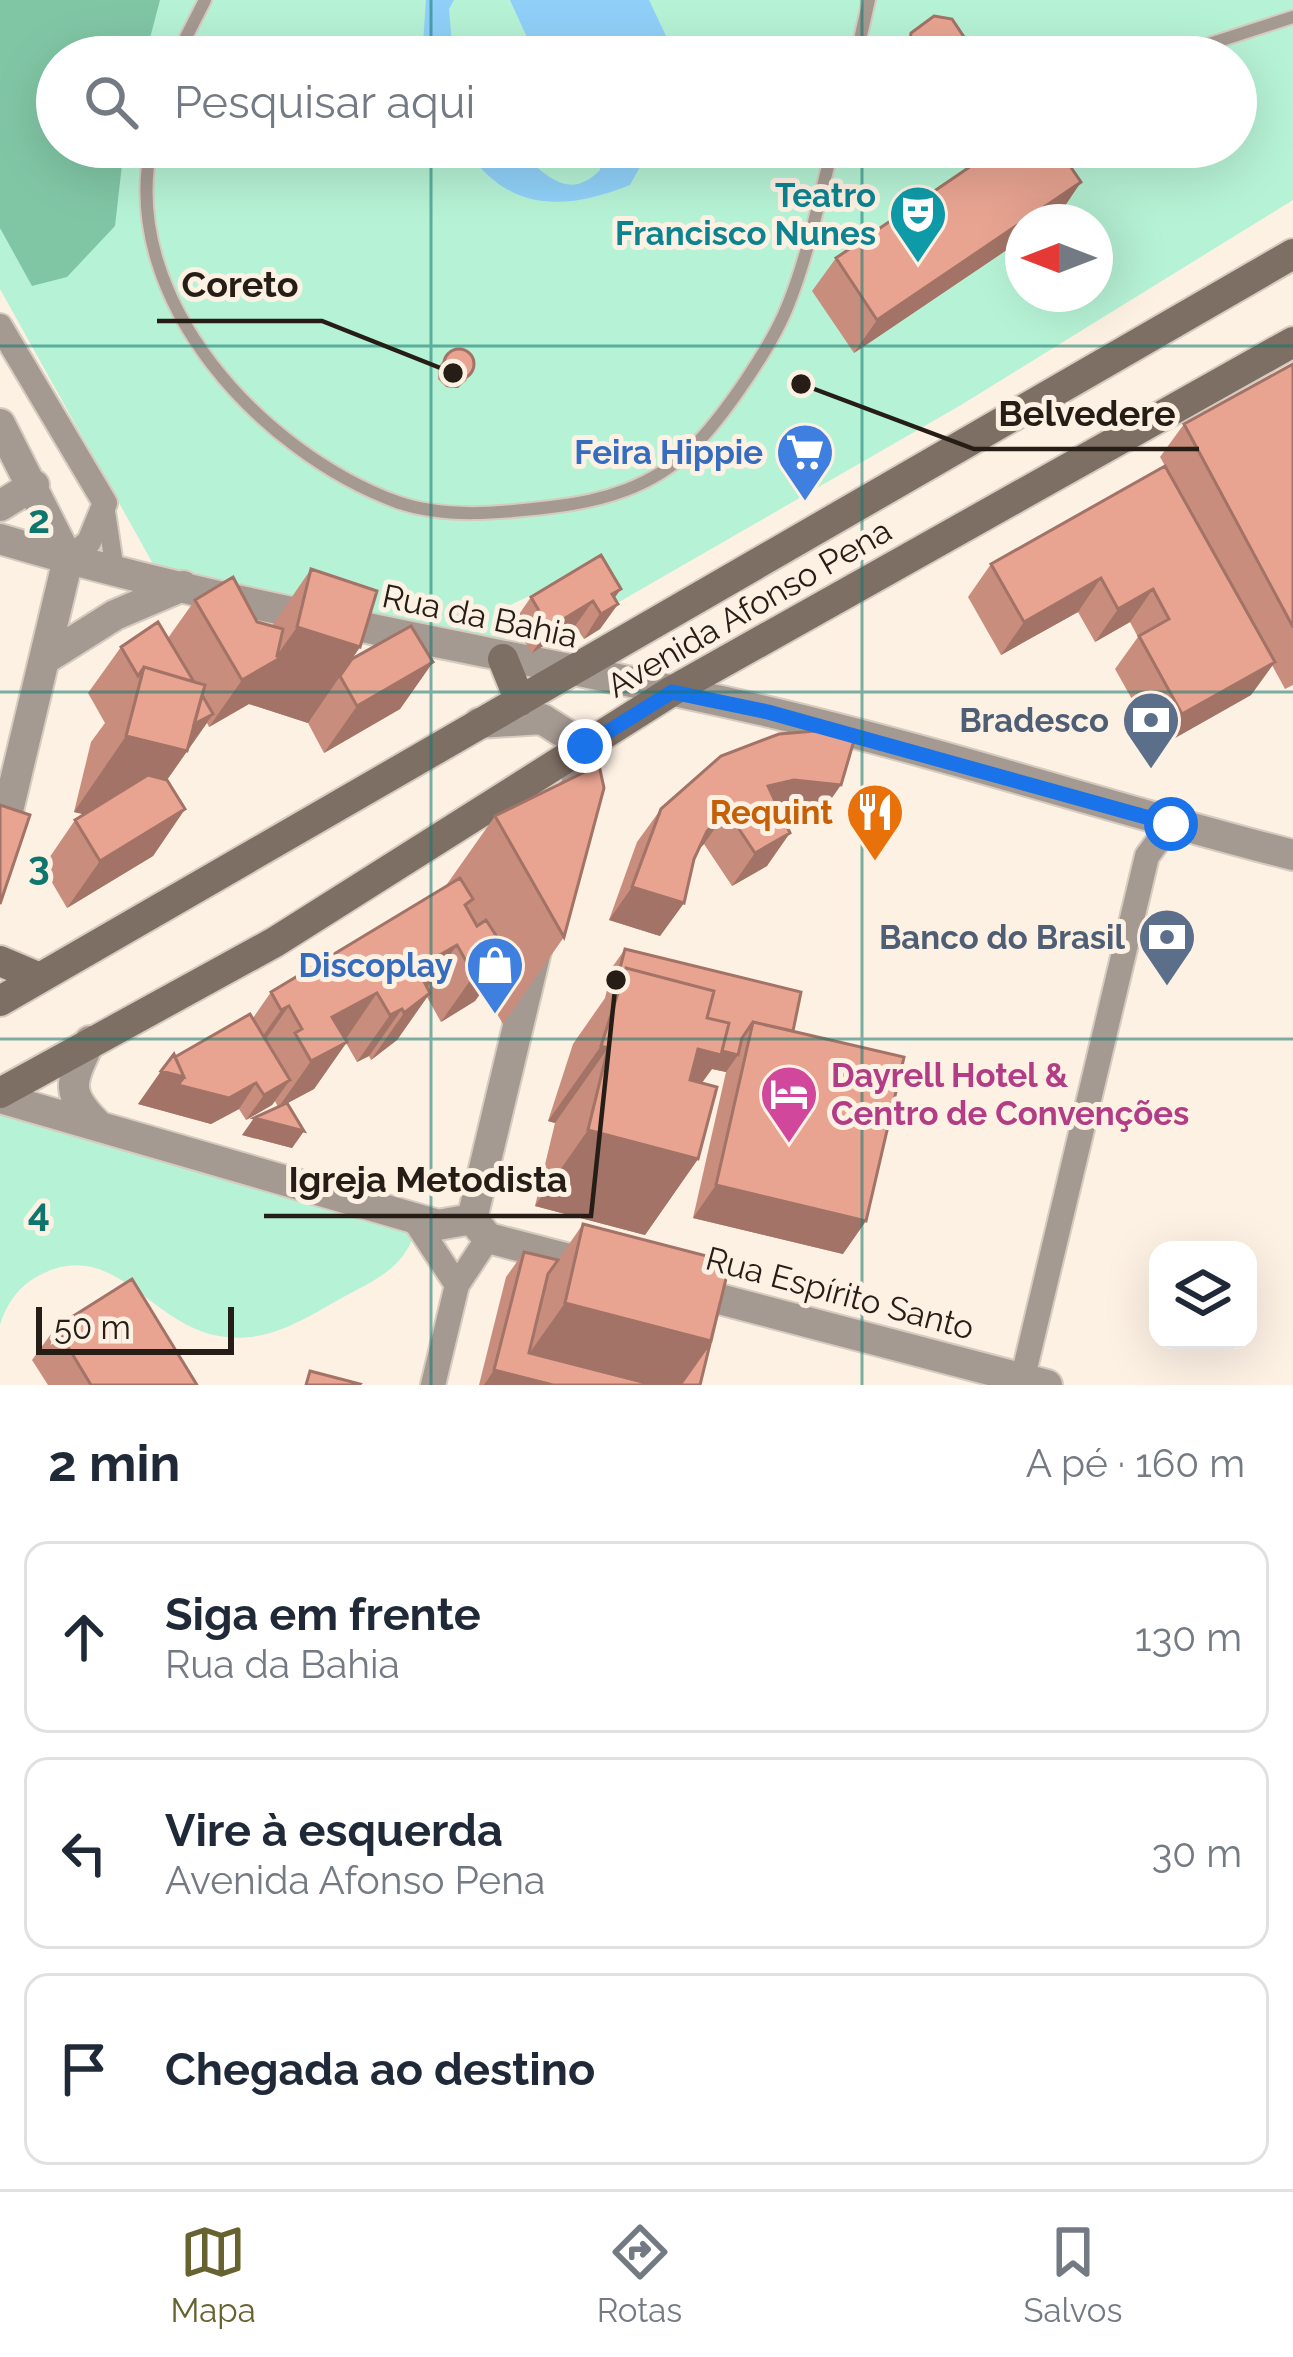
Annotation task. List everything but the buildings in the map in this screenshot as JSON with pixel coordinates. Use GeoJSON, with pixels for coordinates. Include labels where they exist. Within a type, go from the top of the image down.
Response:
{"type":"FeatureCollection","features":[{"type":"Feature","properties":{"kind":"main road","name":"Avenida Afonso Pena"},"geometry":{"type":"LineString","coordinates":[[0,1001],[1293,254]]}},
{"type":"Feature","properties":{"kind":"main road","name":"Avenida Afonso Pena"},"geometry":{"type":"LineString","coordinates":[[0,1095],[275,942],[672,692],[1293,342]]}},
{"type":"Feature","properties":{"kind":"main road"},"geometry":{"type":"LineString","coordinates":[[503,659],[520,700]]}},
{"type":"Feature","properties":{"kind":"main road"},"geometry":{"type":"LineString","coordinates":[[0,961],[40,978]]}},
{"type":"Feature","properties":{"kind":"street"},"geometry":{"type":"LineString","coordinates":[[0,326],[105,503],[115,572]]}},
{"type":"Feature","properties":{"kind":"street"},"geometry":{"type":"LineString","coordinates":[[0,424],[68,559]]}},
{"type":"Feature","properties":{"kind":"street"},"geometry":{"type":"LineString","coordinates":[[0,506],[34,485]]}},
{"type":"Feature","properties":{"kind":"street"},"geometry":{"type":"LineString","coordinates":[[0,844],[68,559],[88,542],[105,503]]}},
{"type":"Feature","properties":{"kind":"street","name":"Rua da Bahia"},"geometry":{"type":"LineString","coordinates":[[0,538],[115,572],[503,659],[768,712],[1293,855]]}},
{"type":"Feature","properties":{"kind":"street"},"geometry":{"type":"LineString","coordinates":[[45,659],[116,615],[184,585]]}},
{"type":"Feature","properties":{"kind":"street"},"geometry":{"type":"LineString","coordinates":[[479,723],[542,719],[585,746],[564,834]]}},
{"type":"Feature","properties":{"kind":"street"},"geometry":{"type":"LineString","coordinates":[[1030,1383],[1147,856],[1171,824]]}},
{"type":"Feature","properties":{"kind":"street"},"geometry":{"type":"LineString","coordinates":[[433,1385],[457,1285],[480,1229],[542,925]]}},
{"type":"Feature","properties":{"kind":"street"},"geometry":{"type":"LineString","coordinates":[[90,1041],[72,1088],[77,1106],[100,1127]]}},
{"type":"Feature","properties":{"kind":"street","name":"Rua Espírito Santo"},"geometry":{"type":"LineString","coordinates":[[0,1095],[438,1225],[480,1229],[1030,1383]]}},
{"type":"Feature","properties":{"kind":"street"},"geometry":{"type":"LineString","coordinates":[[413,1218],[457,1285]]}},
{"type":"Feature","properties":{"kind":"lane"},"geometry":{"type":"LineString","coordinates":[[187,36],[206,0]]}},
{"type":"Feature","properties":{"kind":"lane"},"geometry":{"type":"LineString","coordinates":[[861,36],[869,0]]}},
{"type":"Feature","properties":{"kind":"lane"},"geometry":{"type":"LineString","coordinates":[[1234,36],[1293,17]]}},
{"type":"Feature","properties":{"kind":"lane"},"geometry":{"type":"LineString","coordinates":[[151,168],[148,207],[162,268],[222,381],[290,447],[333,474],[401,503],[459,513],[503,513],[617,496],[692,449],[788,308],[826,168]]}},
{"type":"Feature","properties":{"kind":"green space"},"geometry":{"type":"Polygon","coordinates":[[[0,0],[1293,0],[1293,200],[1113,311],[1113,204],[1005,204],[1005,312],[1112,312],[961,405],[619,602],[587,568],[498,611],[505,640],[153,564],[0,289],[0,0]]]}},
{"type":"Feature","properties":{"kind":"green space"},"geometry":{"type":"Polygon","coordinates":[[[0,0],[160,0],[151,36],[36,36],[36,168],[122,168],[115,226],[67,277],[32,286],[0,228],[0,0]]]}},
{"type":"Feature","properties":{"kind":"green space"},"geometry":{"type":"Polygon","coordinates":[[[0,1109],[405,1217],[414,1235],[401,1258],[384,1274],[268,1334],[236,1338],[195,1329],[110,1274],[65,1266],[31,1280],[14,1296],[0,1325],[0,1109]]]}},
{"type":"Feature","properties":{"kind":"water"},"geometry":{"type":"Polygon","coordinates":[[[426,0],[454,0],[449,9],[451,36],[423,36],[426,0]]]}},
{"type":"Feature","properties":{"kind":"water"},"geometry":{"type":"Polygon","coordinates":[[[510,0],[649,0],[666,36],[526,36],[510,0]]]}},
{"type":"Feature","properties":{"kind":"water"},"geometry":{"type":"Polygon","coordinates":[[[538,168],[572,185],[586,181],[600,168],[639,168],[630,185],[560,202],[519,195],[481,169],[538,168]]]}},
{"type":"Feature","properties":{"kind":"place","name":"Teatro Francisco Nunes"},"geometry":{"type":"Point","coordinates":[918,265]}},
{"type":"Feature","properties":{"kind":"place","name":"Coreto"},"geometry":{"type":"Point","coordinates":[453,373]}},
{"type":"Feature","properties":{"kind":"place","name":"Belvedere"},"geometry":{"type":"Point","coordinates":[801,384]}},
{"type":"Feature","properties":{"kind":"place","name":"Feira Hippie"},"geometry":{"type":"Point","coordinates":[805,503]}},
{"type":"Feature","properties":{"kind":"place","name":"Bradesco"},"geometry":{"type":"Point","coordinates":[1151,771]}},
{"type":"Feature","properties":{"kind":"place","name":"Requint"},"geometry":{"type":"Point","coordinates":[875,863]}},
{"type":"Feature","properties":{"kind":"place","name":"Igreja Metodista"},"geometry":{"type":"Point","coordinates":[616,980]}},
{"type":"Feature","properties":{"kind":"place","name":"Banco do Brasil"},"geometry":{"type":"Point","coordinates":[1167,988]}},
{"type":"Feature","properties":{"kind":"place","name":"Discoplay"},"geometry":{"type":"Point","coordinates":[495,1016]}},
{"type":"Feature","properties":{"kind":"place","name":"Dayrell Hotel & Centro de Convenções"},"geometry":{"type":"Point","coordinates":[789,1145]}},
{"type":"Feature","properties":{"kind":"route"},"geometry":{"type":"LineString","coordinates":[[585,746],[672,692],[768,712],[1171,824]]}}]}
